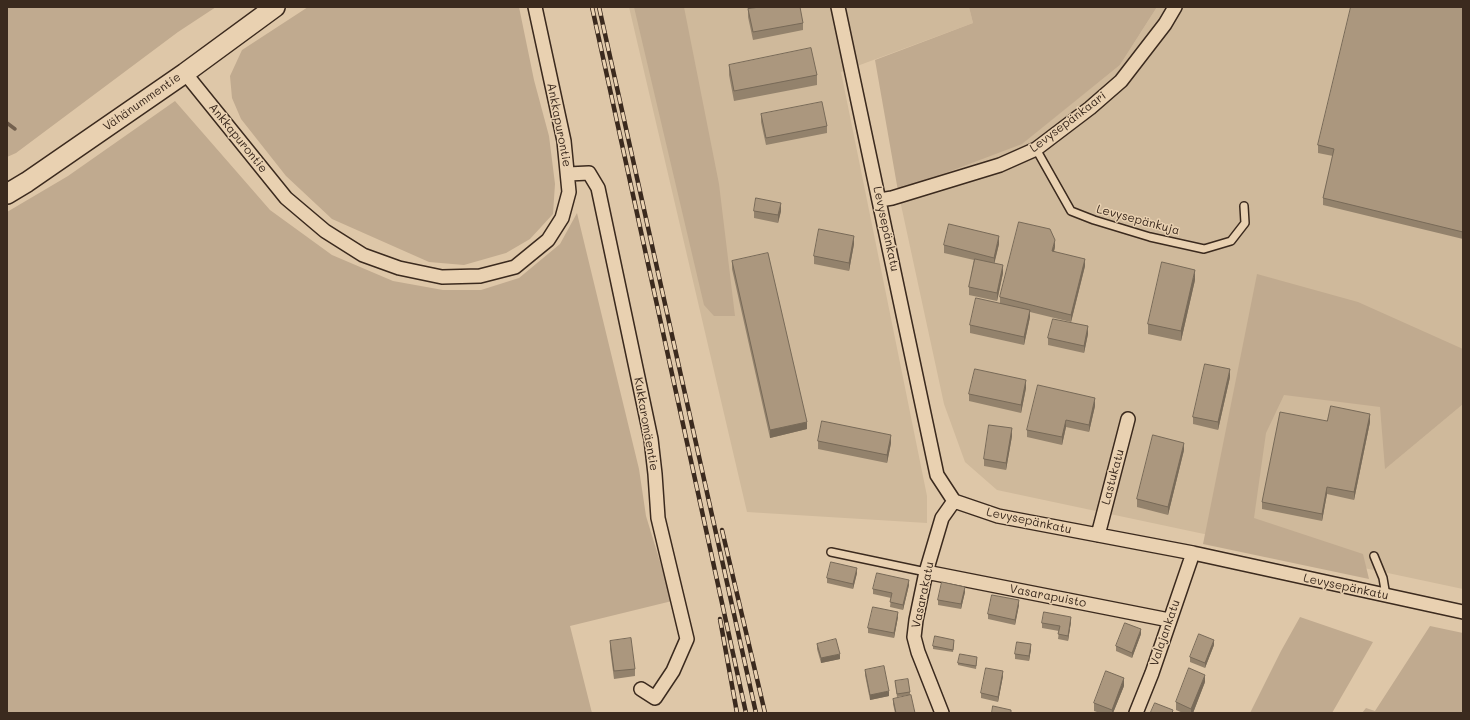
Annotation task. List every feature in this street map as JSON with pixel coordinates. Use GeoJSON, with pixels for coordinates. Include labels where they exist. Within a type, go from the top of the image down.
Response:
{"type":"FeatureCollection","features":[{"type":"Feature","properties":{"kind":"main road","name":"Vähänummentie"},"geometry":{"type":"LineString","coordinates":[[7,194],[27,182],[185,72],[275,7]]}},
{"type":"Feature","properties":{"kind":"street","name":"Ankkapurontie"},"geometry":{"type":"LineString","coordinates":[[185,72],[286,198],[324,232],[363,255],[399,268],[442,277],[480,276],[515,267],[548,240],[562,218],[569,192],[564,142],[535,7]]}},
{"type":"Feature","properties":{"kind":"street","name":"Levysepänkaari"},"geometry":{"type":"LineString","coordinates":[[880,200],[892,198],[1000,165],[1036,149],[1090,108],[1121,81],[1165,24],[1175,7]]}},
{"type":"Feature","properties":{"kind":"street","name":"Levysepänkatu"},"geometry":{"type":"LineString","coordinates":[[840,8],[937,475],[954,501],[998,516],[1193,553],[1463,612]]}},
{"type":"Feature","properties":{"kind":"street","name":"Kukkaromäentie"},"geometry":{"type":"LineString","coordinates":[[568,174],[590,173],[598,188],[651,439],[656,474],[658,518],[687,639],[673,671],[655,698],[641,689]]}},
{"type":"Feature","properties":{"kind":"street","name":"Lastukatu"},"geometry":{"type":"LineString","coordinates":[[1098,535],[1128,419]]}},
{"type":"Feature","properties":{"kind":"street","name":"Vasarakatu"},"geometry":{"type":"LineString","coordinates":[[942,713],[918,652],[914,637],[926,572],[942,518],[954,501]]}},
{"type":"Feature","properties":{"kind":"street","name":"Valajankatu"},"geometry":{"type":"LineString","coordinates":[[1136,713],[1152,673],[1193,553]]}},
{"type":"Feature","properties":{"kind":"street","name":"Vasarapuisto"},"geometry":{"type":"LineString","coordinates":[[926,572],[1169,620]]}},
{"type":"Feature","properties":{"kind":"lane","name":"Levysepänkuja"},"geometry":{"type":"LineString","coordinates":[[1036,149],[1071,211],[1094,220],[1150,237],[1204,249],[1231,241],[1245,223],[1244,206]]}},
{"type":"Feature","properties":{"kind":"lane"},"geometry":{"type":"LineString","coordinates":[[831,552],[926,572]]}},
{"type":"Feature","properties":{"kind":"lane"},"geometry":{"type":"LineString","coordinates":[[1374,556],[1383,578],[1386,596]]}},
{"type":"Feature","properties":{"kind":"shaded area"},"geometry":{"type":"Polygon","coordinates":[[[7,7],[216,7],[178,32],[16,153],[7,157],[7,7]]]}},
{"type":"Feature","properties":{"kind":"shaded area"},"geometry":{"type":"Polygon","coordinates":[[[308,7],[519,7],[534,80],[549,136],[555,184],[553,214],[530,239],[506,253],[464,265],[429,262],[332,219],[286,176],[241,119],[232,98],[230,76],[242,50],[308,7]]]}},
{"type":"Feature","properties":{"kind":"shaded area"},"geometry":{"type":"Polygon","coordinates":[[[629,7],[969,7],[973,23],[841,72],[927,496],[927,523],[747,512],[629,7]]]}},
{"type":"Feature","properties":{"kind":"shaded area"},"geometry":{"type":"Polygon","coordinates":[[[634,7],[684,7],[719,184],[735,316],[714,316],[704,305],[634,7]]]}},
{"type":"Feature","properties":{"kind":"shaded area"},"geometry":{"type":"Polygon","coordinates":[[[969,7],[1157,7],[1120,65],[1022,144],[898,191],[875,60],[973,23],[969,7]]]}},
{"type":"Feature","properties":{"kind":"shaded area"},"geometry":{"type":"Polygon","coordinates":[[[1157,7],[1463,7],[1463,589],[997,490],[965,462],[944,404],[898,191],[1022,143],[1120,65],[1157,7]]]}},
{"type":"Feature","properties":{"kind":"shaded area"},"geometry":{"type":"Polygon","coordinates":[[[175,101],[270,210],[332,255],[393,281],[443,290],[481,290],[519,278],[560,244],[577,213],[639,469],[646,516],[672,601],[570,626],[592,713],[7,713],[7,212],[68,176],[175,101]]]}},
{"type":"Feature","properties":{"kind":"shaded area"},"geometry":{"type":"Polygon","coordinates":[[[1257,274],[1358,302],[1463,349],[1463,404],[1385,469],[1380,407],[1284,395],[1266,433],[1254,518],[1363,554],[1369,579],[1203,544],[1257,274]]]}},
{"type":"Feature","properties":{"kind":"shaded area"},"geometry":{"type":"Polygon","coordinates":[[[1300,617],[1373,642],[1332,713],[1250,713],[1281,651],[1300,617]]]}},
{"type":"Feature","properties":{"kind":"shaded area"},"geometry":{"type":"Polygon","coordinates":[[[1430,626],[1463,633],[1463,713],[1362,713],[1366,708],[1375,711],[1430,626]]]}},
{"type":"Feature","properties":{"kind":"building"},"geometry":{"type":"Polygon","coordinates":[[[760,7],[800,7],[803,23],[753,32],[748,9],[760,7]]]}},
{"type":"Feature","properties":{"kind":"building"},"geometry":{"type":"Polygon","coordinates":[[[1351,7],[1463,7],[1463,232],[1323,198],[1334,149],[1318,145],[1351,7]]]}},
{"type":"Feature","properties":{"kind":"building"},"geometry":{"type":"Polygon","coordinates":[[[811,48],[817,75],[734,91],[729,65],[811,48]]]}},
{"type":"Feature","properties":{"kind":"building"},"geometry":{"type":"Polygon","coordinates":[[[822,102],[827,126],[766,138],[761,114],[822,102]]]}},
{"type":"Feature","properties":{"kind":"building"},"geometry":{"type":"Polygon","coordinates":[[[756,198],[781,203],[778,215],[754,211],[756,198]]]}},
{"type":"Feature","properties":{"kind":"building"},"geometry":{"type":"Polygon","coordinates":[[[1019,222],[1050,229],[1055,240],[1052,251],[1085,259],[1071,315],[1000,297],[1019,222]]]}},
{"type":"Feature","properties":{"kind":"building"},"geometry":{"type":"Polygon","coordinates":[[[949,224],[999,236],[994,258],[944,245],[949,224]]]}},
{"type":"Feature","properties":{"kind":"building"},"geometry":{"type":"Polygon","coordinates":[[[819,229],[854,236],[849,263],[814,256],[819,229]]]}},
{"type":"Feature","properties":{"kind":"building"},"geometry":{"type":"Polygon","coordinates":[[[768,253],[807,422],[770,430],[732,261],[768,253]]]}},
{"type":"Feature","properties":{"kind":"building"},"geometry":{"type":"Polygon","coordinates":[[[975,259],[1003,265],[997,293],[969,287],[975,259]]]}},
{"type":"Feature","properties":{"kind":"building"},"geometry":{"type":"Polygon","coordinates":[[[1162,262],[1195,270],[1181,331],[1148,324],[1162,262]]]}},
{"type":"Feature","properties":{"kind":"building"},"geometry":{"type":"Polygon","coordinates":[[[976,298],[1030,310],[1024,337],[970,325],[976,298]]]}},
{"type":"Feature","properties":{"kind":"building"},"geometry":{"type":"Polygon","coordinates":[[[1053,319],[1088,326],[1084,346],[1048,338],[1053,319]]]}},
{"type":"Feature","properties":{"kind":"building"},"geometry":{"type":"Polygon","coordinates":[[[1205,364],[1230,369],[1218,422],[1193,417],[1205,364]]]}},
{"type":"Feature","properties":{"kind":"building"},"geometry":{"type":"Polygon","coordinates":[[[975,369],[1026,380],[1021,405],[969,394],[975,369]]]}},
{"type":"Feature","properties":{"kind":"building"},"geometry":{"type":"Polygon","coordinates":[[[1038,385],[1095,398],[1089,425],[1066,420],[1062,437],[1027,430],[1038,385]]]}},
{"type":"Feature","properties":{"kind":"building"},"geometry":{"type":"Polygon","coordinates":[[[1331,406],[1370,414],[1354,492],[1327,487],[1322,514],[1262,502],[1280,412],[1327,421],[1331,406]]]}},
{"type":"Feature","properties":{"kind":"building"},"geometry":{"type":"Polygon","coordinates":[[[822,421],[891,435],[887,455],[818,441],[822,421]]]}},
{"type":"Feature","properties":{"kind":"building"},"geometry":{"type":"Polygon","coordinates":[[[989,425],[1012,428],[1006,463],[984,459],[989,425]]]}},
{"type":"Feature","properties":{"kind":"building"},"geometry":{"type":"Polygon","coordinates":[[[1153,435],[1184,443],[1168,507],[1137,499],[1153,435]]]}},
{"type":"Feature","properties":{"kind":"building"},"geometry":{"type":"Polygon","coordinates":[[[831,562],[857,568],[853,584],[827,578],[831,562]]]}},
{"type":"Feature","properties":{"kind":"building"},"geometry":{"type":"Polygon","coordinates":[[[877,573],[909,580],[903,605],[890,602],[892,593],[873,589],[877,573]]]}},
{"type":"Feature","properties":{"kind":"building"},"geometry":{"type":"Polygon","coordinates":[[[942,582],[965,587],[961,604],[938,600],[942,582]]]}},
{"type":"Feature","properties":{"kind":"building"},"geometry":{"type":"Polygon","coordinates":[[[992,595],[1019,600],[1015,620],[988,614],[992,595]]]}},
{"type":"Feature","properties":{"kind":"building"},"geometry":{"type":"Polygon","coordinates":[[[873,607],[898,612],[894,633],[868,628],[873,607]]]}},
{"type":"Feature","properties":{"kind":"building"},"geometry":{"type":"Polygon","coordinates":[[[1044,612],[1071,617],[1068,636],[1058,634],[1060,626],[1042,623],[1044,612]]]}},
{"type":"Feature","properties":{"kind":"building"},"geometry":{"type":"Polygon","coordinates":[[[1125,623],[1141,629],[1132,653],[1116,646],[1125,623]]]}},
{"type":"Feature","properties":{"kind":"building"},"geometry":{"type":"Polygon","coordinates":[[[1199,634],[1214,640],[1205,663],[1190,657],[1199,634]]]}},
{"type":"Feature","properties":{"kind":"building"},"geometry":{"type":"Polygon","coordinates":[[[935,636],[954,640],[953,650],[933,646],[935,636]]]}},
{"type":"Feature","properties":{"kind":"building"},"geometry":{"type":"Polygon","coordinates":[[[631,638],[635,669],[614,671],[610,641],[631,638]]]}},
{"type":"Feature","properties":{"kind":"building"},"geometry":{"type":"Polygon","coordinates":[[[836,639],[840,654],[821,658],[817,644],[836,639]]]}},
{"type":"Feature","properties":{"kind":"building"},"geometry":{"type":"Polygon","coordinates":[[[1017,642],[1031,644],[1029,656],[1015,654],[1017,642]]]}},
{"type":"Feature","properties":{"kind":"building"},"geometry":{"type":"Polygon","coordinates":[[[960,654],[977,657],[976,666],[958,663],[960,654]]]}},
{"type":"Feature","properties":{"kind":"building"},"geometry":{"type":"Polygon","coordinates":[[[884,666],[889,691],[870,695],[865,670],[884,666]]]}},
{"type":"Feature","properties":{"kind":"building"},"geometry":{"type":"Polygon","coordinates":[[[986,668],[1003,671],[998,697],[981,693],[986,668]]]}},
{"type":"Feature","properties":{"kind":"building"},"geometry":{"type":"Polygon","coordinates":[[[1189,668],[1205,675],[1191,709],[1176,702],[1189,668]]]}},
{"type":"Feature","properties":{"kind":"building"},"geometry":{"type":"Polygon","coordinates":[[[1106,671],[1124,678],[1112,710],[1094,703],[1106,671]]]}},
{"type":"Feature","properties":{"kind":"building"},"geometry":{"type":"Polygon","coordinates":[[[908,679],[910,692],[897,694],[895,681],[908,679]]]}},
{"type":"Feature","properties":{"kind":"building"},"geometry":{"type":"Polygon","coordinates":[[[911,695],[915,713],[896,713],[893,699],[911,695]]]}},
{"type":"Feature","properties":{"kind":"building"},"geometry":{"type":"Polygon","coordinates":[[[1155,703],[1173,710],[1172,713],[1151,712],[1155,703]]]}},
{"type":"Feature","properties":{"kind":"building"},"geometry":{"type":"Polygon","coordinates":[[[993,706],[1011,710],[1011,713],[992,713],[993,706]]]}},
{"type":"Feature","properties":{"kind":"waterway"},"geometry":{"type":"LineString","coordinates":[[7,123],[15,129]]}},
{"type":"Feature","properties":{"kind":"railway"},"geometry":{"type":"LineString","coordinates":[[592,7],[746,713]]}},
{"type":"Feature","properties":{"kind":"railway"},"geometry":{"type":"LineString","coordinates":[[599,7],[756,713]]}},
{"type":"Feature","properties":{"kind":"railway"},"geometry":{"type":"LineString","coordinates":[[722,530],[765,713]]}},
{"type":"Feature","properties":{"kind":"railway"},"geometry":{"type":"LineString","coordinates":[[720,619],[737,713]]}}]}
